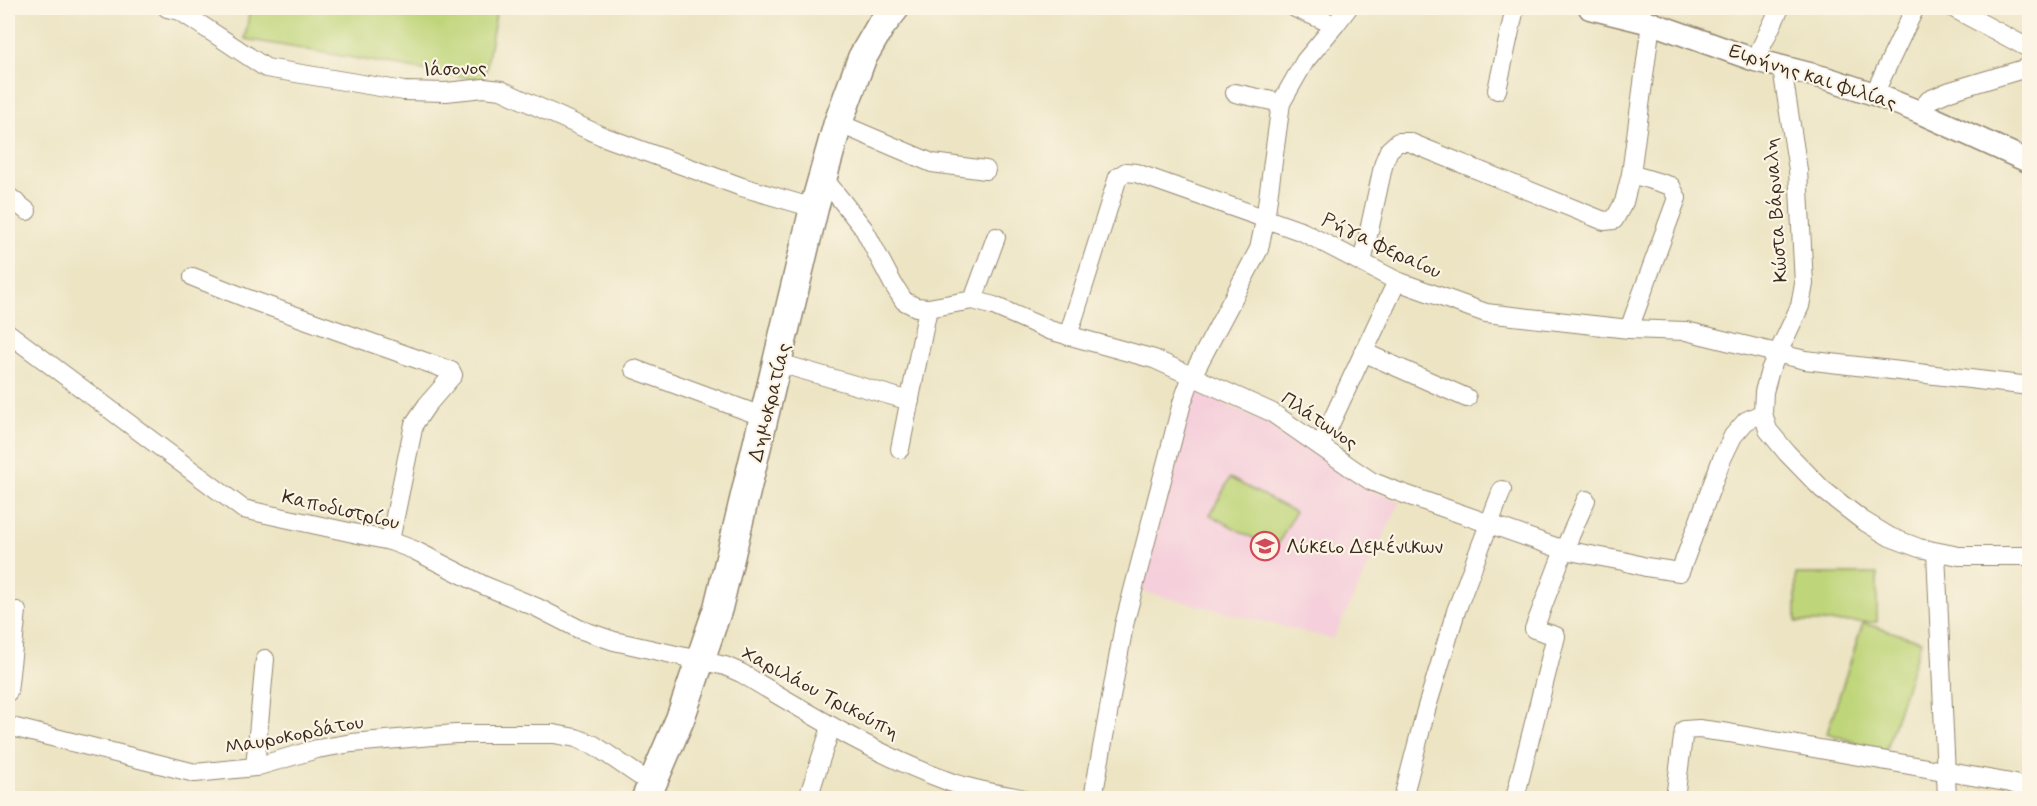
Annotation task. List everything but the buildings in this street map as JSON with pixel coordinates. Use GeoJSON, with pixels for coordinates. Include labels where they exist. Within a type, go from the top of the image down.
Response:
{"type":"FeatureCollection","features":[{"type":"Feature","properties":{"kind":"main road","name":"Δημοκρατίας"},"geometry":{"type":"LineString","coordinates":[[649,792],[702,661],[718,608],[814,208],[838,123],[862,58],[880,27],[895,8]]}},
{"type":"Feature","properties":{"kind":"street","name":"Ιάσονος"},"geometry":{"type":"LineString","coordinates":[[167,8],[180,11],[267,68],[404,91],[446,92],[484,88],[501,90],[602,136],[742,187],[814,208]]}},
{"type":"Feature","properties":{"kind":"street"},"geometry":{"type":"LineString","coordinates":[[1295,8],[1335,26]]}},
{"type":"Feature","properties":{"kind":"street"},"geometry":{"type":"LineString","coordinates":[[1093,798],[1124,625],[1182,403],[1192,376],[1259,249],[1281,103],[1305,61],[1347,8]]}},
{"type":"Feature","properties":{"kind":"street"},"geometry":{"type":"LineString","coordinates":[[1497,90],[1515,8]]}},
{"type":"Feature","properties":{"kind":"street","name":"Ειρήνης και Φιλίας"},"geometry":{"type":"LineString","coordinates":[[1590,8],[1651,23],[1755,60],[1829,79],[1874,94],[1919,111],[2030,162]]}},
{"type":"Feature","properties":{"kind":"street"},"geometry":{"type":"LineString","coordinates":[[1755,60],[1780,8]]}},
{"type":"Feature","properties":{"kind":"street"},"geometry":{"type":"LineString","coordinates":[[1874,94],[1915,8]]}},
{"type":"Feature","properties":{"kind":"street"},"geometry":{"type":"LineString","coordinates":[[1953,8],[2030,49]]}},
{"type":"Feature","properties":{"kind":"street"},"geometry":{"type":"LineString","coordinates":[[1362,263],[1384,162],[1389,150],[1398,142],[1409,142],[1604,221],[1614,220],[1624,202],[1631,174],[1651,23]]}},
{"type":"Feature","properties":{"kind":"street"},"geometry":{"type":"LineString","coordinates":[[1919,111],[1929,100],[1950,91],[2030,67]]}},
{"type":"Feature","properties":{"kind":"street","name":"Κώστα Βάρναλη"},"geometry":{"type":"LineString","coordinates":[[1763,413],[1764,392],[1770,370],[1800,306],[1804,284],[1798,171],[1782,68]]}},
{"type":"Feature","properties":{"kind":"street"},"geometry":{"type":"LineString","coordinates":[[1235,93],[1281,103]]}},
{"type":"Feature","properties":{"kind":"street"},"geometry":{"type":"LineString","coordinates":[[838,123],[932,163],[986,170]]}},
{"type":"Feature","properties":{"kind":"street","name":"Ρήγα Φεραίου"},"geometry":{"type":"LineString","coordinates":[[1068,336],[1118,177],[1125,172],[1136,173],[1303,232],[1397,281],[1486,313],[1629,329],[1686,331],[1777,355],[1838,365],[2030,386]]}},
{"type":"Feature","properties":{"kind":"street"},"geometry":{"type":"LineString","coordinates":[[1629,329],[1677,198],[1671,186],[1631,174]]}},
{"type":"Feature","properties":{"kind":"street"},"geometry":{"type":"LineString","coordinates":[[822,176],[864,229],[904,301],[916,307],[928,308],[900,449]]}},
{"type":"Feature","properties":{"kind":"street"},"geometry":{"type":"LineString","coordinates":[[8,196],[27,211]]}},
{"type":"Feature","properties":{"kind":"street"},"geometry":{"type":"LineString","coordinates":[[973,300],[996,237]]}},
{"type":"Feature","properties":{"kind":"street"},"geometry":{"type":"LineString","coordinates":[[193,277],[451,371],[453,375],[414,424],[390,541]]}},
{"type":"Feature","properties":{"kind":"street"},"geometry":{"type":"LineString","coordinates":[[1320,446],[1397,281]]}},
{"type":"Feature","properties":{"kind":"street","name":"Πλάτωνος"},"geometry":{"type":"LineString","coordinates":[[928,308],[973,300],[994,306],[1049,330],[1154,359],[1271,412],[1371,481],[1564,550],[1680,572],[1721,460],[1733,436],[1746,421],[1763,413]]}},
{"type":"Feature","properties":{"kind":"street","name":"Καποδιστρίου"},"geometry":{"type":"LineString","coordinates":[[8,333],[243,508],[390,541],[414,550],[579,629],[614,641],[702,661]]}},
{"type":"Feature","properties":{"kind":"street"},"geometry":{"type":"LineString","coordinates":[[1363,352],[1467,398]]}},
{"type":"Feature","properties":{"kind":"street"},"geometry":{"type":"LineString","coordinates":[[778,363],[909,401]]}},
{"type":"Feature","properties":{"kind":"street"},"geometry":{"type":"LineString","coordinates":[[634,369],[764,417]]}},
{"type":"Feature","properties":{"kind":"street"},"geometry":{"type":"LineString","coordinates":[[1763,413],[1765,424],[1772,436],[1822,489],[1862,520],[1890,537],[1936,552],[1973,557],[2030,556]]}},
{"type":"Feature","properties":{"kind":"street"},"geometry":{"type":"LineString","coordinates":[[1403,798],[1426,710],[1456,611],[1502,490]]}},
{"type":"Feature","properties":{"kind":"street"},"geometry":{"type":"LineString","coordinates":[[1515,798],[1556,636],[1534,629],[1586,500]]}},
{"type":"Feature","properties":{"kind":"street"},"geometry":{"type":"LineString","coordinates":[[1936,552],[1947,798]]}},
{"type":"Feature","properties":{"kind":"street"},"geometry":{"type":"LineString","coordinates":[[8,692],[17,610]]}},
{"type":"Feature","properties":{"kind":"street"},"geometry":{"type":"LineString","coordinates":[[255,767],[265,659]]}},
{"type":"Feature","properties":{"kind":"street","name":"Χαριλάου Τρικούπη"},"geometry":{"type":"LineString","coordinates":[[702,661],[741,673],[831,727],[950,782],[989,793],[1021,798]]}},
{"type":"Feature","properties":{"kind":"street","name":"Μαυροκορδάτου"},"geometry":{"type":"LineString","coordinates":[[8,726],[186,771],[206,772],[255,767],[317,749],[352,743],[455,734],[564,735],[586,741],[603,750],[649,792]]}},
{"type":"Feature","properties":{"kind":"street"},"geometry":{"type":"LineString","coordinates":[[808,798],[831,727]]}},
{"type":"Feature","properties":{"kind":"street"},"geometry":{"type":"LineString","coordinates":[[1675,798],[1682,739],[1684,730],[1688,729],[1729,733],[2011,783],[2025,788],[2030,793]]}},
{"type":"Feature","properties":{"kind":"shaded area","name":"Λύκειο Δεμένικων"},"geometry":{"type":"Polygon","coordinates":[[[1193,390],[1268,423],[1368,489],[1400,502],[1333,639],[1140,591],[1193,390]]]}},
{"type":"Feature","properties":{"kind":"green space"},"geometry":{"type":"Polygon","coordinates":[[[250,8],[497,8],[484,81],[245,39],[250,8]]]}},
{"type":"Feature","properties":{"kind":"green space"},"geometry":{"type":"Polygon","coordinates":[[[1230,478],[1295,512],[1275,550],[1210,515],[1230,478]]]}},
{"type":"Feature","properties":{"kind":"green space"},"geometry":{"type":"Polygon","coordinates":[[[1796,574],[1877,574],[1877,622],[1796,622],[1796,574]]]}},
{"type":"Feature","properties":{"kind":"green space"},"geometry":{"type":"Polygon","coordinates":[[[1863,623],[1921,641],[1885,752],[1827,733],[1863,623]]]}},
{"type":"Feature","properties":{"kind":"place","name":"Λύκειο Δεμένικων"},"geometry":{"type":"Point","coordinates":[1265,546]}}]}
